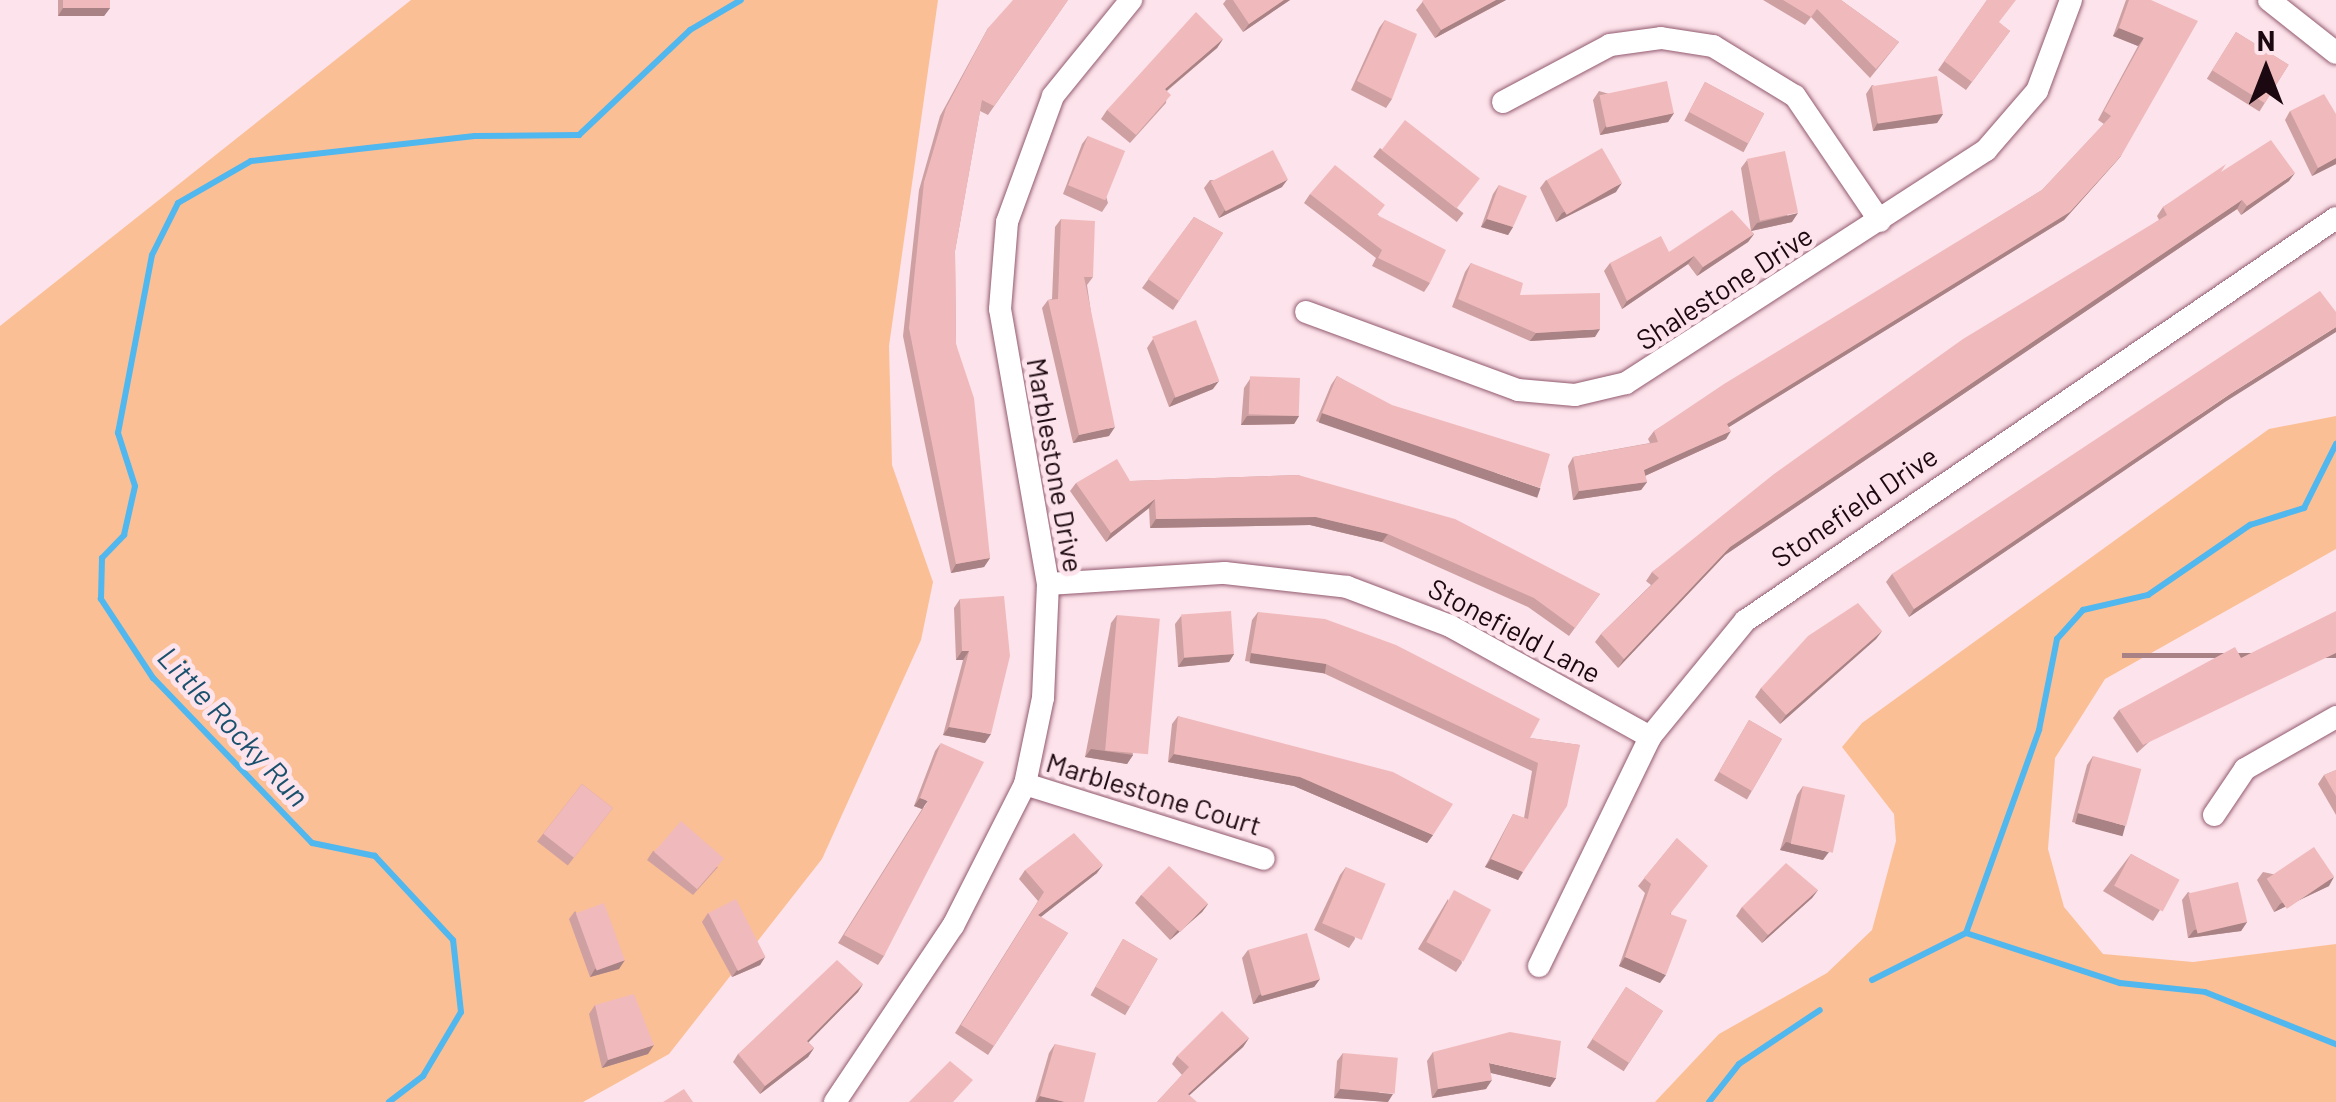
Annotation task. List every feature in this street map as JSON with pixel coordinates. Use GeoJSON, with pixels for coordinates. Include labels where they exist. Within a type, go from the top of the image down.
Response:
{"type":"FeatureCollection","features":[{"type":"Feature","properties":{"kind":"street","name":"Marblestone Drive"},"geometry":{"type":"LineString","coordinates":[[835,1102],[953,926],[1025,784],[1043,698],[1048,584],[1000,310],[1006,222],[1053,96],[1130,0]]}},
{"type":"Feature","properties":{"kind":"street","name":"Shalestone Drive"},"geometry":{"type":"LineString","coordinates":[[1306,312],[1518,390],[1574,395],[1655,370],[1880,221],[2014,123],[2047,71],[2071,0]]}},
{"type":"Feature","properties":{"kind":"street"},"geometry":{"type":"LineString","coordinates":[[2270,0],[2336,53]]}},
{"type":"Feature","properties":{"kind":"street"},"geometry":{"type":"LineString","coordinates":[[1503,102],[1610,45],[1661,38],[1713,46],[1795,96],[1880,221]]}},
{"type":"Feature","properties":{"kind":"street","name":"Stonefield Drive"},"geometry":{"type":"LineString","coordinates":[[1539,966],[1650,737],[1712,656],[1786,587],[2336,218]]}},
{"type":"Feature","properties":{"kind":"street","name":"Stonefield Lane"},"geometry":{"type":"LineString","coordinates":[[1048,584],[1225,574],[1347,587],[1450,626],[1650,737]]}},
{"type":"Feature","properties":{"kind":"street"},"geometry":{"type":"LineString","coordinates":[[2214,816],[2245,769],[2336,717]]}},
{"type":"Feature","properties":{"kind":"street","name":"Marblestone Court"},"geometry":{"type":"LineString","coordinates":[[1025,784],[1264,859]]}},
{"type":"Feature","properties":{"kind":"shaded area"},"geometry":{"type":"Polygon","coordinates":[[[411,0],[938,0],[889,346],[892,465],[933,582],[921,640],[822,859],[669,1054],[583,1102],[0,1102],[0,326],[411,0]]]}},
{"type":"Feature","properties":{"kind":"shaded area"},"geometry":{"type":"Polygon","coordinates":[[[2336,416],[2336,549],[2105,679],[2055,758],[2048,849],[2064,907],[2103,954],[2193,962],[2336,944],[2336,1102],[1655,1102],[1719,1034],[1827,973],[1872,930],[1896,841],[1894,814],[1842,747],[1862,723],[2269,429],[2336,416]]]}},
{"type":"Feature","properties":{"kind":"building"},"geometry":{"type":"Polygon","coordinates":[[[63,0],[110,0],[110,8],[63,8],[63,0]]]}},
{"type":"Feature","properties":{"kind":"building"},"geometry":{"type":"Polygon","coordinates":[[[1013,0],[1068,0],[994,106],[982,100],[955,251],[956,344],[974,398],[990,558],[956,564],[909,328],[924,182],[946,108],[988,28],[1013,0]]]}},
{"type":"Feature","properties":{"kind":"building"},"geometry":{"type":"Polygon","coordinates":[[[1233,0],[1284,0],[1249,24],[1233,0]]]}},
{"type":"Feature","properties":{"kind":"building"},"geometry":{"type":"Polygon","coordinates":[[[1424,0],[1496,0],[1441,30],[1424,0]]]}},
{"type":"Feature","properties":{"kind":"building"},"geometry":{"type":"Polygon","coordinates":[[[1783,0],[1841,0],[1899,42],[1876,69],[1817,9],[1811,17],[1783,0]]]}},
{"type":"Feature","properties":{"kind":"building"},"geometry":{"type":"Polygon","coordinates":[[[1987,0],[2016,0],[1999,22],[2010,31],[1972,82],[1944,61],[1987,0]]]}},
{"type":"Feature","properties":{"kind":"building"},"geometry":{"type":"Polygon","coordinates":[[[2129,0],[2151,0],[2198,21],[2121,156],[2070,212],[1727,424],[1731,431],[1644,470],[1647,482],[1579,491],[1573,457],[1658,442],[1654,431],[1724,384],[2042,190],[2111,116],[2104,111],[2144,38],[2119,28],[2129,0]]]}},
{"type":"Feature","properties":{"kind":"building"},"geometry":{"type":"Polygon","coordinates":[[[1196,12],[1223,39],[1165,89],[1171,95],[1136,135],[1107,110],[1196,12]]]}},
{"type":"Feature","properties":{"kind":"building"},"geometry":{"type":"Polygon","coordinates":[[[1385,20],[1417,34],[1392,99],[1357,81],[1385,20]]]}},
{"type":"Feature","properties":{"kind":"building"},"geometry":{"type":"Polygon","coordinates":[[[2236,32],[2289,65],[2265,103],[2212,70],[2236,32]]]}},
{"type":"Feature","properties":{"kind":"building"},"geometry":{"type":"Polygon","coordinates":[[[1937,76],[1943,114],[1878,124],[1872,86],[1937,76]]]}},
{"type":"Feature","properties":{"kind":"building"},"geometry":{"type":"Polygon","coordinates":[[[1667,81],[1674,113],[1606,128],[1600,95],[1667,81]]]}},
{"type":"Feature","properties":{"kind":"building"},"geometry":{"type":"Polygon","coordinates":[[[1705,82],[1764,113],[1748,143],[1689,112],[1705,82]]]}},
{"type":"Feature","properties":{"kind":"building"},"geometry":{"type":"Polygon","coordinates":[[[2324,94],[2336,114],[2336,158],[2318,168],[2290,111],[2324,94]]]}},
{"type":"Feature","properties":{"kind":"building"},"geometry":{"type":"Polygon","coordinates":[[[1405,120],[1480,178],[1456,208],[1382,150],[1405,120]]]}},
{"type":"Feature","properties":{"kind":"building"},"geometry":{"type":"Polygon","coordinates":[[[1088,136],[1125,151],[1105,200],[1068,185],[1088,136]]]}},
{"type":"Feature","properties":{"kind":"building"},"geometry":{"type":"Polygon","coordinates":[[[2271,140],[2295,173],[2247,206],[2242,200],[1730,547],[1624,659],[1601,634],[1659,578],[1652,572],[1774,474],[1963,339],[2167,215],[2163,207],[2226,164],[2221,172],[2271,140]]]}},
{"type":"Feature","properties":{"kind":"building"},"geometry":{"type":"Polygon","coordinates":[[[1602,148],[1622,183],[1567,215],[1547,180],[1602,148]]]}},
{"type":"Feature","properties":{"kind":"building"},"geometry":{"type":"Polygon","coordinates":[[[1273,150],[1288,179],[1226,211],[1211,182],[1273,150]]]}},
{"type":"Feature","properties":{"kind":"building"},"geometry":{"type":"Polygon","coordinates":[[[1785,151],[1798,213],[1760,221],[1747,159],[1785,151]]]}},
{"type":"Feature","properties":{"kind":"building"},"geometry":{"type":"Polygon","coordinates":[[[1335,165],[1385,205],[1377,215],[1446,250],[1430,283],[1378,258],[1382,250],[1310,194],[1335,165]]]}},
{"type":"Feature","properties":{"kind":"building"},"geometry":{"type":"Polygon","coordinates":[[[1499,185],[1527,196],[1513,227],[1487,219],[1499,185]]]}},
{"type":"Feature","properties":{"kind":"building"},"geometry":{"type":"Polygon","coordinates":[[[1732,210],[1754,234],[1703,267],[1694,256],[1627,301],[1610,263],[1661,236],[1669,252],[1732,210]]]}},
{"type":"Feature","properties":{"kind":"building"},"geometry":{"type":"Polygon","coordinates":[[[1194,217],[1223,233],[1179,301],[1148,279],[1194,217]]]}},
{"type":"Feature","properties":{"kind":"building"},"geometry":{"type":"Polygon","coordinates":[[[1061,219],[1095,221],[1093,277],[1084,277],[1115,427],[1079,435],[1048,300],[1058,299],[1061,219]]]}},
{"type":"Feature","properties":{"kind":"building"},"geometry":{"type":"Polygon","coordinates":[[[1471,263],[1523,283],[1520,295],[1600,293],[1600,329],[1536,333],[1458,299],[1471,263]]]}},
{"type":"Feature","properties":{"kind":"building"},"geometry":{"type":"Polygon","coordinates":[[[2320,291],[2336,312],[2336,327],[2230,394],[1914,609],[1892,574],[2320,291]]]}},
{"type":"Feature","properties":{"kind":"building"},"geometry":{"type":"Polygon","coordinates":[[[1196,320],[1219,381],[1175,398],[1152,337],[1196,320]]]}},
{"type":"Feature","properties":{"kind":"building"},"geometry":{"type":"Polygon","coordinates":[[[1250,376],[1300,378],[1299,416],[1249,414],[1250,376]]]}},
{"type":"Feature","properties":{"kind":"building"},"geometry":{"type":"Polygon","coordinates":[[[1337,376],[1392,405],[1550,454],[1540,488],[1322,413],[1337,376]]]}},
{"type":"Feature","properties":{"kind":"building"},"geometry":{"type":"Polygon","coordinates":[[[1117,459],[1130,481],[1298,475],[1455,519],[1600,594],[1575,628],[1534,598],[1388,534],[1316,517],[1156,519],[1155,499],[1111,533],[1076,483],[1117,459]]]}},
{"type":"Feature","properties":{"kind":"building"},"geometry":{"type":"Polygon","coordinates":[[[1004,596],[1010,656],[991,734],[949,727],[969,651],[962,651],[960,599],[1004,596]]]}},
{"type":"Feature","properties":{"kind":"building"},"geometry":{"type":"Polygon","coordinates":[[[1858,603],[1882,631],[1786,715],[1761,688],[1808,636],[1858,603]]]}},
{"type":"Feature","properties":{"kind":"building"},"geometry":{"type":"Polygon","coordinates":[[[1231,611],[1234,654],[1184,657],[1181,614],[1231,611]]]}},
{"type":"Feature","properties":{"kind":"building"},"geometry":{"type":"Polygon","coordinates":[[[2336,611],[2336,653],[2143,745],[2119,710],[2235,647],[2241,658],[2336,611]]]}},
{"type":"Feature","properties":{"kind":"building"},"geometry":{"type":"Polygon","coordinates":[[[1258,612],[1325,619],[1396,645],[1540,719],[1530,738],[1580,745],[1567,806],[1523,872],[1491,859],[1513,814],[1528,819],[1538,763],[1326,664],[1251,653],[1258,612]]]}},
{"type":"Feature","properties":{"kind":"building"},"geometry":{"type":"Polygon","coordinates":[[[1117,615],[1160,619],[1148,754],[1105,750],[1117,615]]]}},
{"type":"Feature","properties":{"kind":"building"},"geometry":{"type":"Polygon","coordinates":[[[1178,716],[1393,772],[1453,804],[1433,835],[1300,777],[1174,754],[1178,716]]]}},
{"type":"Feature","properties":{"kind":"building"},"geometry":{"type":"Polygon","coordinates":[[[1749,720],[1782,739],[1752,791],[1719,772],[1749,720]]]}},
{"type":"Feature","properties":{"kind":"building"},"geometry":{"type":"Polygon","coordinates":[[[941,743],[984,762],[884,956],[844,935],[928,801],[920,798],[941,743]]]}},
{"type":"Feature","properties":{"kind":"building"},"geometry":{"type":"Polygon","coordinates":[[[2093,756],[2141,769],[2126,826],[2078,813],[2093,756]]]}},
{"type":"Feature","properties":{"kind":"building"},"geometry":{"type":"Polygon","coordinates":[[[2336,770],[2336,796],[2324,775],[2336,770]]]}},
{"type":"Feature","properties":{"kind":"building"},"geometry":{"type":"Polygon","coordinates":[[[582,784],[613,808],[574,858],[543,834],[582,784]]]}},
{"type":"Feature","properties":{"kind":"building"},"geometry":{"type":"Polygon","coordinates":[[[1803,786],[1845,795],[1833,853],[1791,844],[1803,786]]]}},
{"type":"Feature","properties":{"kind":"building"},"geometry":{"type":"Polygon","coordinates":[[[681,821],[724,858],[697,889],[654,852],[681,821]]]}},
{"type":"Feature","properties":{"kind":"building"},"geometry":{"type":"Polygon","coordinates":[[[1074,833],[1103,865],[1038,915],[1068,933],[994,1046],[961,1025],[1044,892],[1025,870],[1074,833]]]}},
{"type":"Feature","properties":{"kind":"building"},"geometry":{"type":"Polygon","coordinates":[[[1677,838],[1708,866],[1670,914],[1687,920],[1666,975],[1625,957],[1651,884],[1644,878],[1677,838]]]}},
{"type":"Feature","properties":{"kind":"building"},"geometry":{"type":"Polygon","coordinates":[[[2314,847],[2334,877],[2287,909],[2267,879],[2314,847]]]}},
{"type":"Feature","properties":{"kind":"building"},"geometry":{"type":"Polygon","coordinates":[[[2131,854],[2180,880],[2163,912],[2114,886],[2131,854]]]}},
{"type":"Feature","properties":{"kind":"building"},"geometry":{"type":"Polygon","coordinates":[[[1786,863],[1818,890],[1768,935],[1742,907],[1786,863]]]}},
{"type":"Feature","properties":{"kind":"building"},"geometry":{"type":"Polygon","coordinates":[[[1169,866],[1208,904],[1180,932],[1141,895],[1169,866]]]}},
{"type":"Feature","properties":{"kind":"building"},"geometry":{"type":"Polygon","coordinates":[[[1346,867],[1386,884],[1362,940],[1322,923],[1346,867]]]}},
{"type":"Feature","properties":{"kind":"building"},"geometry":{"type":"Polygon","coordinates":[[[2238,882],[2247,922],[2198,933],[2188,893],[2238,882]]]}},
{"type":"Feature","properties":{"kind":"building"},"geometry":{"type":"Polygon","coordinates":[[[1454,890],[1491,910],[1463,962],[1426,942],[1454,890]]]}},
{"type":"Feature","properties":{"kind":"building"},"geometry":{"type":"Polygon","coordinates":[[[736,899],[766,957],[738,971],[708,913],[736,899]]]}},
{"type":"Feature","properties":{"kind":"building"},"geometry":{"type":"Polygon","coordinates":[[[604,903],[625,960],[597,971],[576,913],[604,903]]]}},
{"type":"Feature","properties":{"kind":"building"},"geometry":{"type":"Polygon","coordinates":[[[1307,933],[1320,979],[1262,996],[1248,950],[1307,933]]]}},
{"type":"Feature","properties":{"kind":"building"},"geometry":{"type":"Polygon","coordinates":[[[1123,939],[1158,959],[1130,1007],[1096,987],[1123,939]]]}},
{"type":"Feature","properties":{"kind":"building"},"geometry":{"type":"Polygon","coordinates":[[[837,960],[863,984],[807,1041],[814,1048],[765,1086],[738,1054],[837,960]]]}},
{"type":"Feature","properties":{"kind":"building"},"geometry":{"type":"Polygon","coordinates":[[[1626,987],[1663,1011],[1629,1063],[1592,1039],[1626,987]]]}},
{"type":"Feature","properties":{"kind":"building"},"geometry":{"type":"Polygon","coordinates":[[[634,994],[654,1045],[608,1060],[595,1005],[634,994]]]}},
{"type":"Feature","properties":{"kind":"building"},"geometry":{"type":"Polygon","coordinates":[[[1222,1011],[1249,1038],[1188,1094],[1197,1102],[1157,1102],[1189,1067],[1177,1056],[1222,1011]]]}},
{"type":"Feature","properties":{"kind":"building"},"geometry":{"type":"Polygon","coordinates":[[[1510,1032],[1561,1041],[1556,1078],[1489,1063],[1492,1080],[1438,1089],[1433,1052],[1510,1032]]]}},
{"type":"Feature","properties":{"kind":"building"},"geometry":{"type":"Polygon","coordinates":[[[1055,1044],[1096,1053],[1084,1102],[1040,1096],[1055,1044]]]}},
{"type":"Feature","properties":{"kind":"building"},"geometry":{"type":"Polygon","coordinates":[[[1343,1053],[1398,1058],[1395,1094],[1340,1089],[1343,1053]]]}},
{"type":"Feature","properties":{"kind":"building"},"geometry":{"type":"Polygon","coordinates":[[[950,1061],[973,1080],[953,1102],[909,1102],[950,1061]]]}},
{"type":"Feature","properties":{"kind":"building"},"geometry":{"type":"Polygon","coordinates":[[[684,1089],[693,1102],[663,1102],[684,1089]]]}},
{"type":"Feature","properties":{"kind":"waterway","name":"Little Rocky Run"},"geometry":{"type":"LineString","coordinates":[[389,1102],[423,1076],[461,1012],[453,940],[375,856],[312,843],[153,678],[101,599],[102,558],[124,535],[135,486],[118,433],[152,255],[178,203],[251,161],[475,136],[579,135],[690,30],[741,0]]}},
{"type":"Feature","properties":{"kind":"waterway"},"geometry":{"type":"LineString","coordinates":[[1872,980],[1966,933],[2039,730],[2057,639],[2083,610],[2148,595],[2250,525],[2304,508],[2336,444]]}},
{"type":"Feature","properties":{"kind":"waterway"},"geometry":{"type":"LineString","coordinates":[[1966,933],[2120,983],[2205,992],[2336,1044]]}},
{"type":"Feature","properties":{"kind":"waterway"},"geometry":{"type":"LineString","coordinates":[[1709,1102],[1739,1064],[1820,1010]]}}]}
